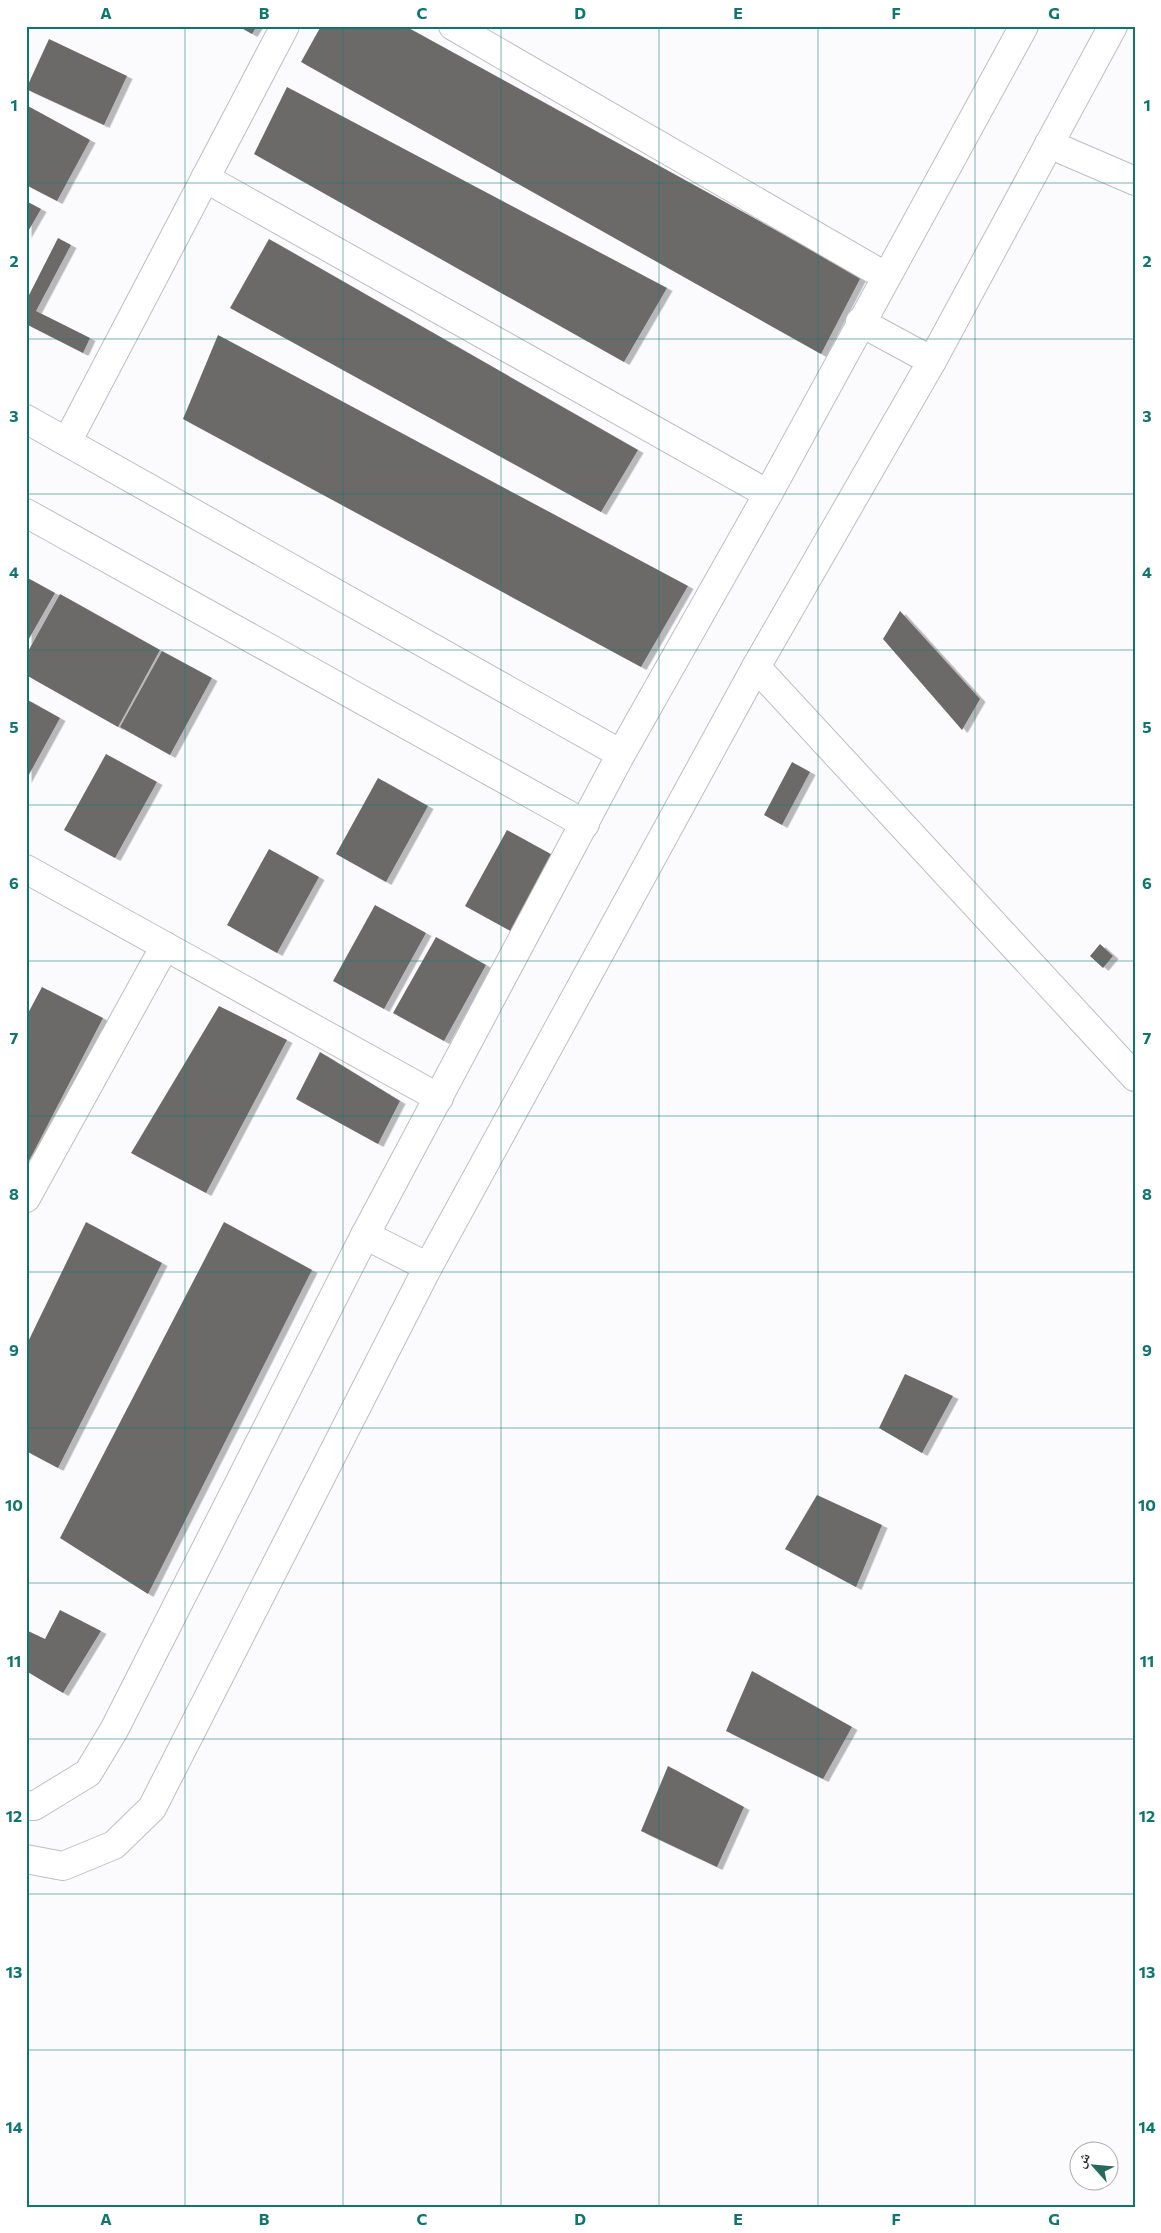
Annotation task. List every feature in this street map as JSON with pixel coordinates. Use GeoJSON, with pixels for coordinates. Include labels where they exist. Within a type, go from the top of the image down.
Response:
{"type":"FeatureCollection","features":[{"type":"Feature","properties":{"kind":"main road"},"geometry":{"type":"LineString","coordinates":[[67,442],[285,26]]}},
{"type":"Feature","properties":{"kind":"main road"},"geometry":{"type":"LineString","coordinates":[[453,26],[885,276]]}},
{"type":"Feature","properties":{"kind":"main road"},"geometry":{"type":"LineString","coordinates":[[26,1805],[34,1806],[88,1773],[114,1730],[365,1235],[621,754],[768,494],[885,276],[1024,26]]}},
{"type":"Feature","properties":{"kind":"main road"},"geometry":{"type":"LineString","coordinates":[[26,1859],[63,1866],[114,1845],[152,1808],[428,1267],[756,667],[932,361],[1113,26]]}},
{"type":"Feature","properties":{"kind":"main road"},"geometry":{"type":"LineString","coordinates":[[1049,144],[1135,181]]}},
{"type":"Feature","properties":{"kind":"main road"},"geometry":{"type":"LineString","coordinates":[[205,178],[768,494]]}},
{"type":"Feature","properties":{"kind":"main road"},"geometry":{"type":"LineString","coordinates":[[860,322],[932,361]]}},
{"type":"Feature","properties":{"kind":"main road"},"geometry":{"type":"LineString","coordinates":[[26,419],[621,754]]}},
{"type":"Feature","properties":{"kind":"main road"},"geometry":{"type":"LineString","coordinates":[[26,513],[585,824]]}},
{"type":"Feature","properties":{"kind":"main road"},"geometry":{"type":"LineString","coordinates":[[756,667],[1135,1078]]}},
{"type":"Feature","properties":{"kind":"main road"},"geometry":{"type":"LineString","coordinates":[[26,868],[439,1098]]}},
{"type":"Feature","properties":{"kind":"main road"},"geometry":{"type":"LineString","coordinates":[[26,1198],[164,946]]}},
{"type":"Feature","properties":{"kind":"main road"},"geometry":{"type":"LineString","coordinates":[[365,1235],[428,1267]]}},
{"type":"Feature","properties":{"kind":"building"},"geometry":{"type":"Polygon","coordinates":[[[238,26],[257,26],[252,34],[238,26]]]}},
{"type":"Feature","properties":{"kind":"building"},"geometry":{"type":"Polygon","coordinates":[[[321,26],[405,26],[861,277],[821,354],[301,62],[321,26]]]}},
{"type":"Feature","properties":{"kind":"building"},"geometry":{"type":"Polygon","coordinates":[[[49,39],[127,76],[104,125],[26,89],[49,39]]]}},
{"type":"Feature","properties":{"kind":"building"},"geometry":{"type":"Polygon","coordinates":[[[287,87],[667,288],[624,362],[254,154],[287,87]]]}},
{"type":"Feature","properties":{"kind":"building"},"geometry":{"type":"Polygon","coordinates":[[[26,105],[90,140],[57,201],[26,185],[26,105]]]}},
{"type":"Feature","properties":{"kind":"building"},"geometry":{"type":"Polygon","coordinates":[[[26,201],[41,209],[26,235],[26,201]]]}},
{"type":"Feature","properties":{"kind":"building"},"geometry":{"type":"Polygon","coordinates":[[[58,238],[71,245],[36,311],[90,338],[83,353],[26,324],[26,301],[58,238]]]}},
{"type":"Feature","properties":{"kind":"building"},"geometry":{"type":"Polygon","coordinates":[[[269,239],[638,450],[601,512],[230,308],[269,239]]]}},
{"type":"Feature","properties":{"kind":"building"},"geometry":{"type":"Polygon","coordinates":[[[218,335],[688,586],[641,667],[183,419],[218,335]]]}},
{"type":"Feature","properties":{"kind":"building"},"geometry":{"type":"Polygon","coordinates":[[[26,577],[55,593],[26,644],[26,577]]]}},
{"type":"Feature","properties":{"kind":"building"},"geometry":{"type":"Polygon","coordinates":[[[60,594],[160,650],[118,727],[26,675],[26,655],[60,594]]]}},
{"type":"Feature","properties":{"kind":"building"},"geometry":{"type":"Polygon","coordinates":[[[900,611],[980,699],[962,730],[883,639],[900,611]]]}},
{"type":"Feature","properties":{"kind":"building"},"geometry":{"type":"Polygon","coordinates":[[[162,651],[212,678],[170,755],[120,727],[162,651]]]}},
{"type":"Feature","properties":{"kind":"building"},"geometry":{"type":"Polygon","coordinates":[[[26,699],[60,718],[26,780],[26,699]]]}},
{"type":"Feature","properties":{"kind":"building"},"geometry":{"type":"Polygon","coordinates":[[[106,754],[157,782],[115,858],[64,830],[106,754]]]}},
{"type":"Feature","properties":{"kind":"building"},"geometry":{"type":"Polygon","coordinates":[[[792,762],[810,772],[782,825],[764,815],[792,762]]]}},
{"type":"Feature","properties":{"kind":"building"},"geometry":{"type":"Polygon","coordinates":[[[378,778],[428,806],[386,882],[336,854],[378,778]]]}},
{"type":"Feature","properties":{"kind":"building"},"geometry":{"type":"Polygon","coordinates":[[[507,830],[558,858],[516,934],[465,906],[507,830]]]}},
{"type":"Feature","properties":{"kind":"building"},"geometry":{"type":"Polygon","coordinates":[[[269,849],[319,877],[277,953],[227,925],[269,849]]]}},
{"type":"Feature","properties":{"kind":"building"},"geometry":{"type":"Polygon","coordinates":[[[375,905],[426,933],[384,1009],[333,981],[375,905]]]}},
{"type":"Feature","properties":{"kind":"building"},"geometry":{"type":"Polygon","coordinates":[[[436,937],[486,965],[444,1041],[393,1013],[436,937]]]}},
{"type":"Feature","properties":{"kind":"building"},"geometry":{"type":"Polygon","coordinates":[[[1100,944],[1113,956],[1103,968],[1090,956],[1100,944]]]}},
{"type":"Feature","properties":{"kind":"building"},"geometry":{"type":"Polygon","coordinates":[[[42,987],[103,1018],[29,1161],[26,1160],[26,1017],[42,987]]]}},
{"type":"Feature","properties":{"kind":"building"},"geometry":{"type":"Polygon","coordinates":[[[219,1006],[287,1040],[206,1193],[131,1153],[219,1006]]]}},
{"type":"Feature","properties":{"kind":"building"},"geometry":{"type":"Polygon","coordinates":[[[320,1052],[400,1101],[378,1144],[296,1099],[320,1052]]]}},
{"type":"Feature","properties":{"kind":"building"},"geometry":{"type":"Polygon","coordinates":[[[86,1222],[162,1263],[58,1468],[26,1451],[26,1346],[86,1222]]]}},
{"type":"Feature","properties":{"kind":"building"},"geometry":{"type":"Polygon","coordinates":[[[224,1222],[312,1270],[148,1594],[60,1538],[224,1222]]]}},
{"type":"Feature","properties":{"kind":"building"},"geometry":{"type":"Polygon","coordinates":[[[905,1374],[953,1396],[922,1453],[879,1428],[905,1374]]]}},
{"type":"Feature","properties":{"kind":"building"},"geometry":{"type":"Polygon","coordinates":[[[817,1495],[882,1525],[856,1587],[785,1549],[817,1495]]]}},
{"type":"Feature","properties":{"kind":"building"},"geometry":{"type":"Polygon","coordinates":[[[60,1610],[101,1631],[63,1693],[26,1671],[26,1630],[45,1639],[60,1610]]]}},
{"type":"Feature","properties":{"kind":"building"},"geometry":{"type":"Polygon","coordinates":[[[752,1671],[852,1727],[823,1779],[726,1731],[752,1671]]]}},
{"type":"Feature","properties":{"kind":"building"},"geometry":{"type":"Polygon","coordinates":[[[668,1766],[744,1807],[717,1867],[641,1831],[668,1766]]]}}]}
